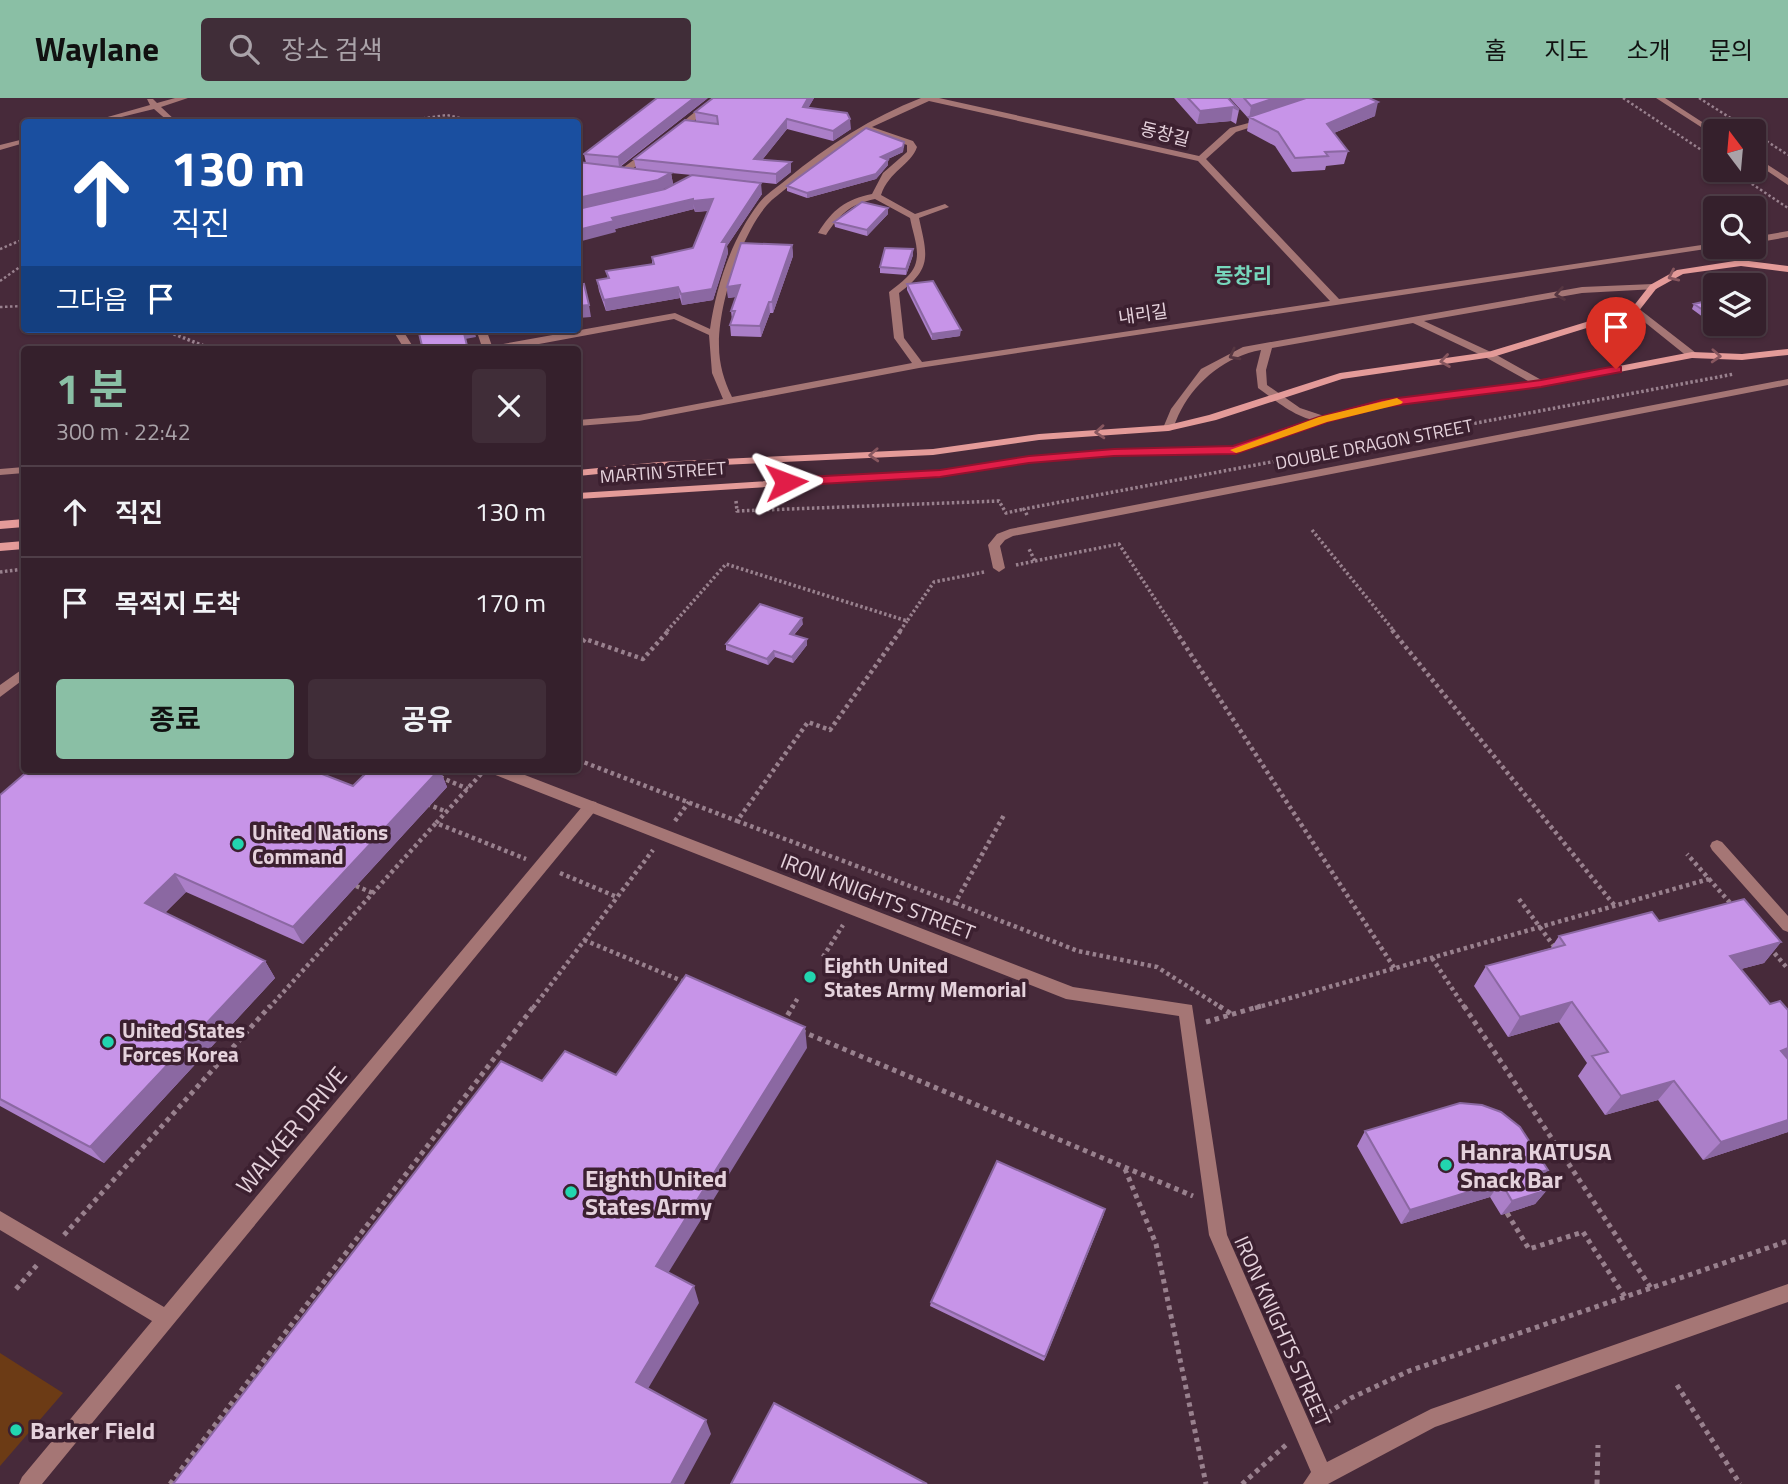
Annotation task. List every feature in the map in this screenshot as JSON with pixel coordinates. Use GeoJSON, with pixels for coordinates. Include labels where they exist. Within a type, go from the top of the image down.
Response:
{"type":"FeatureCollection","features":[{"type":"Feature","properties":{"kind":"main road"},"geometry":{"type":"LineString","coordinates":[[1635,310],[1653,287],[1680,272],[1741,263],[1788,269]]}},
{"type":"Feature","properties":{"kind":"main road","name":"MARTIN STREET"},"geometry":{"type":"LineString","coordinates":[[581,472],[659,465],[933,452],[1039,437],[1168,428],[1212,418],[1340,376],[1489,355],[1635,310]]}},
{"type":"Feature","properties":{"kind":"main road","name":"MARTIN STREET"},"geometry":{"type":"LineString","coordinates":[[581,496],[940,473],[1029,460],[1114,453],[1235,450],[1323,419],[1382,403],[1541,384],[1692,355],[1742,358],[1788,352]]}},
{"type":"Feature","properties":{"kind":"main road"},"geometry":{"type":"LineString","coordinates":[[0,525],[21,523]]}},
{"type":"Feature","properties":{"kind":"main road"},"geometry":{"type":"LineString","coordinates":[[0,547],[21,545]]}},
{"type":"Feature","properties":{"kind":"street"},"geometry":{"type":"LineString","coordinates":[[146,98],[170,119]]}},
{"type":"Feature","properties":{"kind":"street"},"geometry":{"type":"LineString","coordinates":[[105,119],[184,98]]}},
{"type":"Feature","properties":{"kind":"street","name":"동창길"},"geometry":{"type":"LineString","coordinates":[[729,401],[717,380],[713,333],[717,307],[735,249],[763,204],[842,141],[906,106],[928,98],[1200,159],[1337,303]]}},
{"type":"Feature","properties":{"kind":"street"},"geometry":{"type":"LineString","coordinates":[[1660,98],[1703,126]]}},
{"type":"Feature","properties":{"kind":"street"},"geometry":{"type":"LineString","coordinates":[[665,140],[690,126],[721,99]]}},
{"type":"Feature","properties":{"kind":"street"},"geometry":{"type":"LineString","coordinates":[[1239,117],[1247,126]]}},
{"type":"Feature","properties":{"kind":"street"},"geometry":{"type":"LineString","coordinates":[[1200,159],[1233,131],[1270,118]]}},
{"type":"Feature","properties":{"kind":"street"},"geometry":{"type":"LineString","coordinates":[[867,128],[910,143],[913,147],[911,153],[886,175],[876,196]]}},
{"type":"Feature","properties":{"kind":"street"},"geometry":{"type":"LineString","coordinates":[[0,148],[21,142]]}},
{"type":"Feature","properties":{"kind":"street"},"geometry":{"type":"LineString","coordinates":[[623,172],[654,148]]}},
{"type":"Feature","properties":{"kind":"street"},"geometry":{"type":"LineString","coordinates":[[1766,167],[1788,181]]}},
{"type":"Feature","properties":{"kind":"street"},"geometry":{"type":"LineString","coordinates":[[610,170],[636,174]]}},
{"type":"Feature","properties":{"kind":"street"},"geometry":{"type":"LineString","coordinates":[[767,188],[779,190]]}},
{"type":"Feature","properties":{"kind":"street"},"geometry":{"type":"LineString","coordinates":[[823,233],[832,217],[843,206],[876,196],[914,216],[943,210],[945,207]]}},
{"type":"Feature","properties":{"kind":"street"},"geometry":{"type":"LineString","coordinates":[[914,216],[922,245],[920,269],[914,279],[894,292],[899,338],[919,365]]}},
{"type":"Feature","properties":{"kind":"street"},"geometry":{"type":"LineString","coordinates":[[1766,238],[1788,234]]}},
{"type":"Feature","properties":{"kind":"street","name":"내리길"},"geometry":{"type":"LineString","coordinates":[[581,423],[639,418],[919,365],[1703,248]]}},
{"type":"Feature","properties":{"kind":"street"},"geometry":{"type":"LineString","coordinates":[[1168,428],[1176,409],[1205,371],[1247,349],[1582,290],[1653,287]]}},
{"type":"Feature","properties":{"kind":"street"},"geometry":{"type":"LineString","coordinates":[[1635,310],[1692,355]]}},
{"type":"Feature","properties":{"kind":"street"},"geometry":{"type":"LineString","coordinates":[[511,346],[675,316],[693,327],[713,333]]}},
{"type":"Feature","properties":{"kind":"street"},"geometry":{"type":"LineString","coordinates":[[1412,321],[1489,355],[1541,384]]}},
{"type":"Feature","properties":{"kind":"street"},"geometry":{"type":"LineString","coordinates":[[1267,346],[1261,370],[1262,386],[1296,410],[1323,419]]}},
{"type":"Feature","properties":{"kind":"street","name":"DOUBLE DRAGON STREET"},"geometry":{"type":"LineString","coordinates":[[999,568],[994,545],[1000,537],[1010,533],[1788,382]]}},
{"type":"Feature","properties":{"kind":"street"},"geometry":{"type":"LineString","coordinates":[[0,472],[21,470]]}},
{"type":"Feature","properties":{"kind":"street"},"geometry":{"type":"LineString","coordinates":[[0,692],[21,675]]}},
{"type":"Feature","properties":{"kind":"street","name":"IRON KNIGHTS STREET"},"geometry":{"type":"LineString","coordinates":[[506,773],[1072,993],[1186,1010],[1218,1235],[1303,1429],[1318,1479]]}},
{"type":"Feature","properties":{"kind":"street","name":"WALKER DRIVE"},"geometry":{"type":"LineString","coordinates":[[29,1484],[591,806]]}},
{"type":"Feature","properties":{"kind":"street"},"geometry":{"type":"LineString","coordinates":[[1717,846],[1788,926]]}},
{"type":"Feature","properties":{"kind":"street"},"geometry":{"type":"LineString","coordinates":[[0,1220],[166,1319]]}},
{"type":"Feature","properties":{"kind":"street"},"geometry":{"type":"LineString","coordinates":[[1318,1479],[1431,1419],[1788,1293]]}},
{"type":"Feature","properties":{"kind":"path"},"geometry":{"type":"LineString","coordinates":[[1623,98],[1703,151]]}},
{"type":"Feature","properties":{"kind":"path"},"geometry":{"type":"LineString","coordinates":[[1699,98],[1732,119]]}},
{"type":"Feature","properties":{"kind":"path"},"geometry":{"type":"LineString","coordinates":[[419,119],[447,115],[464,119]]}},
{"type":"Feature","properties":{"kind":"path"},"geometry":{"type":"LineString","coordinates":[[1766,141],[1788,155]]}},
{"type":"Feature","properties":{"kind":"path"},"geometry":{"type":"LineString","coordinates":[[1749,182],[1788,208]]}},
{"type":"Feature","properties":{"kind":"path"},"geometry":{"type":"LineString","coordinates":[[0,249],[21,240]]}},
{"type":"Feature","properties":{"kind":"path"},"geometry":{"type":"LineString","coordinates":[[0,281],[21,266]]}},
{"type":"Feature","properties":{"kind":"path"},"geometry":{"type":"LineString","coordinates":[[0,307],[21,306]]}},
{"type":"Feature","properties":{"kind":"path"},"geometry":{"type":"LineString","coordinates":[[171,333],[204,346]]}},
{"type":"Feature","properties":{"kind":"path"},"geometry":{"type":"LineString","coordinates":[[736,497],[737,511],[999,501],[1006,513],[1024,509]]}},
{"type":"Feature","properties":{"kind":"path"},"geometry":{"type":"LineString","coordinates":[[1312,530],[1615,906]]}},
{"type":"Feature","properties":{"kind":"path"},"geometry":{"type":"LineString","coordinates":[[1035,561],[1119,544],[1395,969]]}},
{"type":"Feature","properties":{"kind":"path"},"geometry":{"type":"LineString","coordinates":[[581,644],[585,639],[643,659],[726,564],[907,621]]}},
{"type":"Feature","properties":{"kind":"path"},"geometry":{"type":"LineString","coordinates":[[0,572],[21,569]]}},
{"type":"Feature","properties":{"kind":"path"},"geometry":{"type":"LineString","coordinates":[[737,821],[808,722],[830,730],[934,582]]}},
{"type":"Feature","properties":{"kind":"path"},"geometry":{"type":"LineString","coordinates":[[581,761],[1078,951],[1157,967],[1233,1015]]}},
{"type":"Feature","properties":{"kind":"path"},"geometry":{"type":"LineString","coordinates":[[16,1289],[482,773]]}},
{"type":"Feature","properties":{"kind":"path"},"geometry":{"type":"LineString","coordinates":[[433,775],[468,789]]}},
{"type":"Feature","properties":{"kind":"path"},"geometry":{"type":"LineString","coordinates":[[423,802],[447,812]]}},
{"type":"Feature","properties":{"kind":"path"},"geometry":{"type":"LineString","coordinates":[[170,1484],[689,802]]}},
{"type":"Feature","properties":{"kind":"path"},"geometry":{"type":"LineString","coordinates":[[955,902],[1004,815]]}},
{"type":"Feature","properties":{"kind":"path"},"geometry":{"type":"LineString","coordinates":[[436,823],[617,897]]}},
{"type":"Feature","properties":{"kind":"path"},"geometry":{"type":"LineString","coordinates":[[1687,855],[1735,909]]}},
{"type":"Feature","properties":{"kind":"path"},"geometry":{"type":"LineString","coordinates":[[1188,1027],[1709,879]]}},
{"type":"Feature","properties":{"kind":"path"},"geometry":{"type":"LineString","coordinates":[[356,886],[373,893]]}},
{"type":"Feature","properties":{"kind":"path"},"geometry":{"type":"LineString","coordinates":[[1519,899],[1559,953]]}},
{"type":"Feature","properties":{"kind":"path"},"geometry":{"type":"LineString","coordinates":[[823,957],[853,908]]}},
{"type":"Feature","properties":{"kind":"path"},"geometry":{"type":"LineString","coordinates":[[1762,939],[1788,970]]}},
{"type":"Feature","properties":{"kind":"path"},"geometry":{"type":"LineString","coordinates":[[584,940],[696,987]]}},
{"type":"Feature","properties":{"kind":"path"},"geometry":{"type":"LineString","coordinates":[[1432,958],[1651,1288]]}},
{"type":"Feature","properties":{"kind":"path"},"geometry":{"type":"LineString","coordinates":[[782,1023],[799,996]]}},
{"type":"Feature","properties":{"kind":"path"},"geometry":{"type":"LineString","coordinates":[[770,1018],[1212,1205]]}},
{"type":"Feature","properties":{"kind":"path"},"geometry":{"type":"LineString","coordinates":[[1125,1168],[1156,1244],[1206,1484]]}},
{"type":"Feature","properties":{"kind":"path"},"geometry":{"type":"LineString","coordinates":[[1507,1213],[1529,1248],[1583,1232],[1625,1297]]}},
{"type":"Feature","properties":{"kind":"path"},"geometry":{"type":"LineString","coordinates":[[1242,1484],[1303,1429],[1351,1398],[1409,1371],[1788,1241]]}},
{"type":"Feature","properties":{"kind":"path"},"geometry":{"type":"LineString","coordinates":[[1677,1385],[1740,1484]]}},
{"type":"Feature","properties":{"kind":"path"},"geometry":{"type":"LineString","coordinates":[[1597,1484],[1598,1445]]}},
{"type":"Feature","properties":{"kind":"shaded area","name":"Barker Field"},"geometry":{"type":"Polygon","coordinates":[[[0,1353],[63,1393],[0,1466],[0,1353]]]}},
{"type":"Feature","properties":{"kind":"building"},"geometry":{"type":"Polygon","coordinates":[[[657,98],[694,98],[618,157],[584,154],[657,98]]]}},
{"type":"Feature","properties":{"kind":"building"},"geometry":{"type":"Polygon","coordinates":[[[713,98],[808,98],[803,107],[847,113],[850,119],[833,131],[787,119],[754,159],[791,162],[776,174],[634,159],[685,120],[718,124],[717,116],[695,112],[713,98]]]}},
{"type":"Feature","properties":{"kind":"building"},"geometry":{"type":"Polygon","coordinates":[[[1188,98],[1228,98],[1239,110],[1233,107],[1200,111],[1188,98]]]}},
{"type":"Feature","properties":{"kind":"building"},"geometry":{"type":"Polygon","coordinates":[[[1244,98],[1275,98],[1251,106],[1244,98]]]}},
{"type":"Feature","properties":{"kind":"building"},"geometry":{"type":"Polygon","coordinates":[[[1306,98],[1369,98],[1378,102],[1327,124],[1348,151],[1325,152],[1328,156],[1295,158],[1278,132],[1249,117],[1306,98]]]}},
{"type":"Feature","properties":{"kind":"building"},"geometry":{"type":"Polygon","coordinates":[[[866,128],[904,142],[903,147],[881,157],[888,160],[876,174],[807,193],[787,186],[866,128]]]}},
{"type":"Feature","properties":{"kind":"building"},"geometry":{"type":"Polygon","coordinates":[[[581,162],[671,173],[658,180],[581,197],[581,162]]]}},
{"type":"Feature","properties":{"kind":"building"},"geometry":{"type":"Polygon","coordinates":[[[692,175],[761,183],[722,242],[727,242],[712,289],[681,294],[678,287],[604,300],[597,280],[609,278],[606,271],[654,264],[652,257],[693,248],[713,199],[693,199],[612,218],[614,221],[581,229],[581,208],[665,189],[692,175]]]}},
{"type":"Feature","properties":{"kind":"building"},"geometry":{"type":"Polygon","coordinates":[[[862,202],[888,208],[867,230],[834,222],[862,202]]]}},
{"type":"Feature","properties":{"kind":"building"},"geometry":{"type":"Polygon","coordinates":[[[741,243],[792,245],[772,302],[769,302],[760,326],[730,325],[735,311],[731,311],[740,285],[727,287],[741,243]]]}},
{"type":"Feature","properties":{"kind":"building"},"geometry":{"type":"Polygon","coordinates":[[[885,248],[913,249],[906,269],[880,267],[885,248]]]}},
{"type":"Feature","properties":{"kind":"building"},"geometry":{"type":"Polygon","coordinates":[[[933,281],[961,330],[932,334],[907,284],[933,281]]]}},
{"type":"Feature","properties":{"kind":"building"},"geometry":{"type":"Polygon","coordinates":[[[581,284],[584,284],[589,305],[581,306],[581,284]]]}},
{"type":"Feature","properties":{"kind":"building"},"geometry":{"type":"Polygon","coordinates":[[[1703,302],[1703,310],[1694,304],[1703,302]]]}},
{"type":"Feature","properties":{"kind":"building"},"geometry":{"type":"Polygon","coordinates":[[[419,333],[464,333],[467,346],[422,346],[419,333]]]}},
{"type":"Feature","properties":{"kind":"building"},"geometry":{"type":"Polygon","coordinates":[[[760,604],[802,618],[790,634],[807,639],[792,657],[774,651],[767,659],[726,644],[760,604]]]}},
{"type":"Feature","properties":{"kind":"building"},"geometry":{"type":"Polygon","coordinates":[[[26,773],[320,773],[353,786],[366,773],[436,773],[293,927],[175,874],[145,903],[265,961],[90,1147],[0,1099],[0,795],[26,773]]]}},
{"type":"Feature","properties":{"kind":"building"},"geometry":{"type":"Polygon","coordinates":[[[1744,899],[1781,942],[1730,956],[1770,1004],[1780,1001],[1788,1010],[1788,1048],[1781,1051],[1788,1059],[1788,1120],[1721,1142],[1674,1081],[1621,1096],[1592,1056],[1608,1052],[1572,1002],[1520,1017],[1486,966],[1565,945],[1559,936],[1652,912],[1659,921],[1744,899]]]}},
{"type":"Feature","properties":{"kind":"building","name":"Eighth United States Army"},"geometry":{"type":"Polygon","coordinates":[[[686,975],[805,1027],[656,1266],[694,1286],[636,1382],[706,1420],[671,1484],[173,1484],[501,1061],[542,1081],[565,1051],[616,1075],[686,975]]]}},
{"type":"Feature","properties":{"kind":"building","name":"Hanra KATUSA Snack Bar"},"geometry":{"type":"Polygon","coordinates":[[[1460,1103],[1482,1105],[1501,1112],[1520,1127],[1548,1170],[1536,1173],[1547,1190],[1512,1201],[1501,1182],[1410,1210],[1365,1131],[1460,1103]]]}},
{"type":"Feature","properties":{"kind":"building"},"geometry":{"type":"Polygon","coordinates":[[[997,1161],[1105,1209],[1045,1357],[931,1302],[997,1161]]]}},
{"type":"Feature","properties":{"kind":"building"},"geometry":{"type":"Polygon","coordinates":[[[774,1403],[927,1484],[731,1484],[774,1403]]]}},
{"type":"Feature","properties":{"kind":"slow traffic"},"geometry":{"type":"LineString","coordinates":[[1236,450],[1323,419],[1382,403],[1397,402]]}},
{"type":"Feature","properties":{"kind":"place","name":"United Nations Command"},"geometry":{"type":"Point","coordinates":[238,844]}},
{"type":"Feature","properties":{"kind":"place","name":"Eighth United States Army Memorial"},"geometry":{"type":"Point","coordinates":[810,977]}},
{"type":"Feature","properties":{"kind":"place","name":"United States Forces Korea"},"geometry":{"type":"Point","coordinates":[108,1042]}},
{"type":"Feature","properties":{"kind":"place","name":"Hanra KATUSA Snack Bar"},"geometry":{"type":"Point","coordinates":[1446,1165]}},
{"type":"Feature","properties":{"kind":"place","name":"Eighth United States Army"},"geometry":{"type":"Point","coordinates":[571,1192]}},
{"type":"Feature","properties":{"kind":"place","name":"Barker Field"},"geometry":{"type":"Point","coordinates":[16,1430]}},
{"type":"Feature","properties":{"kind":"district","name":"동창리"},"geometry":{"type":"Point","coordinates":[1243,275]}},
{"type":"Feature","properties":{"kind":"route"},"geometry":{"type":"LineString","coordinates":[[786,482],[940,473],[1029,460],[1114,453],[1235,450],[1323,419],[1382,403],[1541,384],[1616,369]]}}]}
